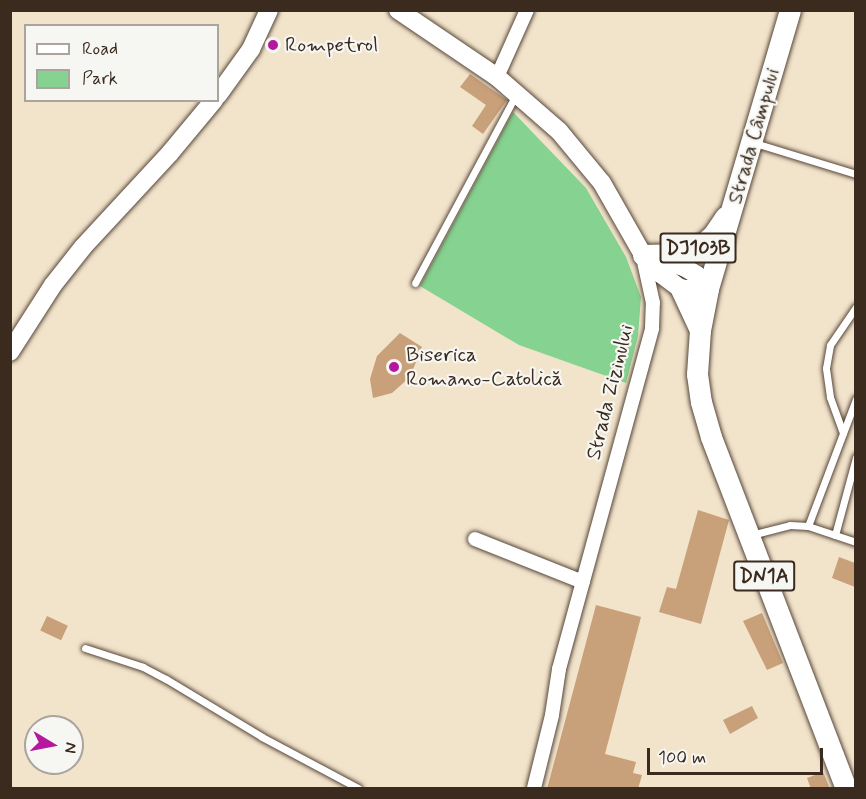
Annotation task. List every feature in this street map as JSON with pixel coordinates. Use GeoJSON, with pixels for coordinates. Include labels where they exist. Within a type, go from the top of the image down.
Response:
{"type":"FeatureCollection","features":[{"type":"Feature","properties":{"kind":"main road"},"geometry":{"type":"LineString","coordinates":[[219,94],[251,49],[269,10]]}},
{"type":"Feature","properties":{"kind":"main road","name":"Strada Zizinului"},"geometry":{"type":"LineString","coordinates":[[398,10],[517,92],[559,131],[603,183],[643,255]]}},
{"type":"Feature","properties":{"kind":"main road","name":"Strada Câmpului"},"geometry":{"type":"LineString","coordinates":[[749,536],[700,402],[697,374],[700,330],[708,289],[790,10]]}},
{"type":"Feature","properties":{"kind":"main road"},"geometry":{"type":"LineString","coordinates":[[10,352],[53,285],[77,255],[170,153],[212,102]]}},
{"type":"Feature","properties":{"kind":"main road","name":"DJ103B"},"geometry":{"type":"LineString","coordinates":[[643,255],[683,254],[697,249],[713,234],[734,204]]}},
{"type":"Feature","properties":{"kind":"main road","name":"DJ103B"},"geometry":{"type":"LineString","coordinates":[[643,255],[669,282],[681,289],[708,289]]}},
{"type":"Feature","properties":{"kind":"main road","name":"DJ103B"},"geometry":{"type":"LineString","coordinates":[[643,255],[684,267],[697,275],[708,289]]}},
{"type":"Feature","properties":{"kind":"main road","name":"DJ103B"},"geometry":{"type":"LineString","coordinates":[[681,289],[700,330]]}},
{"type":"Feature","properties":{"kind":"main road","name":"DN1A"},"geometry":{"type":"LineString","coordinates":[[749,536],[846,789]]}},
{"type":"Feature","properties":{"kind":"street"},"geometry":{"type":"LineString","coordinates":[[497,77],[528,10]]}},
{"type":"Feature","properties":{"kind":"street","name":"Strada Zizinului"},"geometry":{"type":"LineString","coordinates":[[534,789],[552,715],[559,669],[652,328],[653,303],[643,255]]}},
{"type":"Feature","properties":{"kind":"street"},"geometry":{"type":"LineString","coordinates":[[475,539],[583,582]]}},
{"type":"Feature","properties":{"kind":"lane"},"geometry":{"type":"LineString","coordinates":[[415,283],[517,92]]}},
{"type":"Feature","properties":{"kind":"lane"},"geometry":{"type":"LineString","coordinates":[[753,142],[855,174]]}},
{"type":"Feature","properties":{"kind":"lane"},"geometry":{"type":"LineString","coordinates":[[843,433],[830,397],[826,368],[830,345],[855,307]]}},
{"type":"Feature","properties":{"kind":"lane"},"geometry":{"type":"LineString","coordinates":[[808,526],[855,399]]}},
{"type":"Feature","properties":{"kind":"lane"},"geometry":{"type":"LineString","coordinates":[[835,535],[855,457]]}},
{"type":"Feature","properties":{"kind":"lane"},"geometry":{"type":"LineString","coordinates":[[749,536],[783,525],[808,526],[855,542]]}},
{"type":"Feature","properties":{"kind":"lane"},"geometry":{"type":"LineString","coordinates":[[85,648],[143,667],[262,737],[358,789]]}},
{"type":"Feature","properties":{"kind":"green space"},"geometry":{"type":"Polygon","coordinates":[[[513,112],[586,188],[626,257],[641,297],[638,336],[626,383],[519,345],[420,286],[513,112]]]}},
{"type":"Feature","properties":{"kind":"building"},"geometry":{"type":"Polygon","coordinates":[[[470,74],[507,100],[483,134],[472,126],[486,105],[460,87],[470,74]]]}},
{"type":"Feature","properties":{"kind":"building","name":"Biserica Romano-Catolică"},"geometry":{"type":"Polygon","coordinates":[[[400,333],[422,347],[410,377],[392,393],[373,398],[370,379],[377,356],[400,333]]]}},
{"type":"Feature","properties":{"kind":"building"},"geometry":{"type":"Polygon","coordinates":[[[698,510],[729,520],[701,624],[659,612],[667,587],[676,589],[698,510]]]}},
{"type":"Feature","properties":{"kind":"building"},"geometry":{"type":"Polygon","coordinates":[[[839,557],[855,563],[855,587],[832,578],[839,557]]]}},
{"type":"Feature","properties":{"kind":"building"},"geometry":{"type":"Polygon","coordinates":[[[596,605],[641,617],[605,754],[636,762],[633,773],[642,775],[638,789],[547,789],[596,605]]]}},
{"type":"Feature","properties":{"kind":"building"},"geometry":{"type":"Polygon","coordinates":[[[762,613],[783,663],[767,670],[743,621],[762,613]]]}},
{"type":"Feature","properties":{"kind":"building"},"geometry":{"type":"Polygon","coordinates":[[[47,616],[68,626],[61,640],[40,631],[47,616]]]}},
{"type":"Feature","properties":{"kind":"building"},"geometry":{"type":"Polygon","coordinates":[[[752,706],[758,718],[730,734],[723,720],[752,706]]]}},
{"type":"Feature","properties":{"kind":"building"},"geometry":{"type":"Polygon","coordinates":[[[823,772],[830,789],[811,789],[807,778],[823,772]]]}},
{"type":"Feature","properties":{"kind":"place","name":"Rompetrol"},"geometry":{"type":"Point","coordinates":[273,45]}},
{"type":"Feature","properties":{"kind":"place","name":"Biserica Romano-Catolică"},"geometry":{"type":"Point","coordinates":[394,367]}}]}
